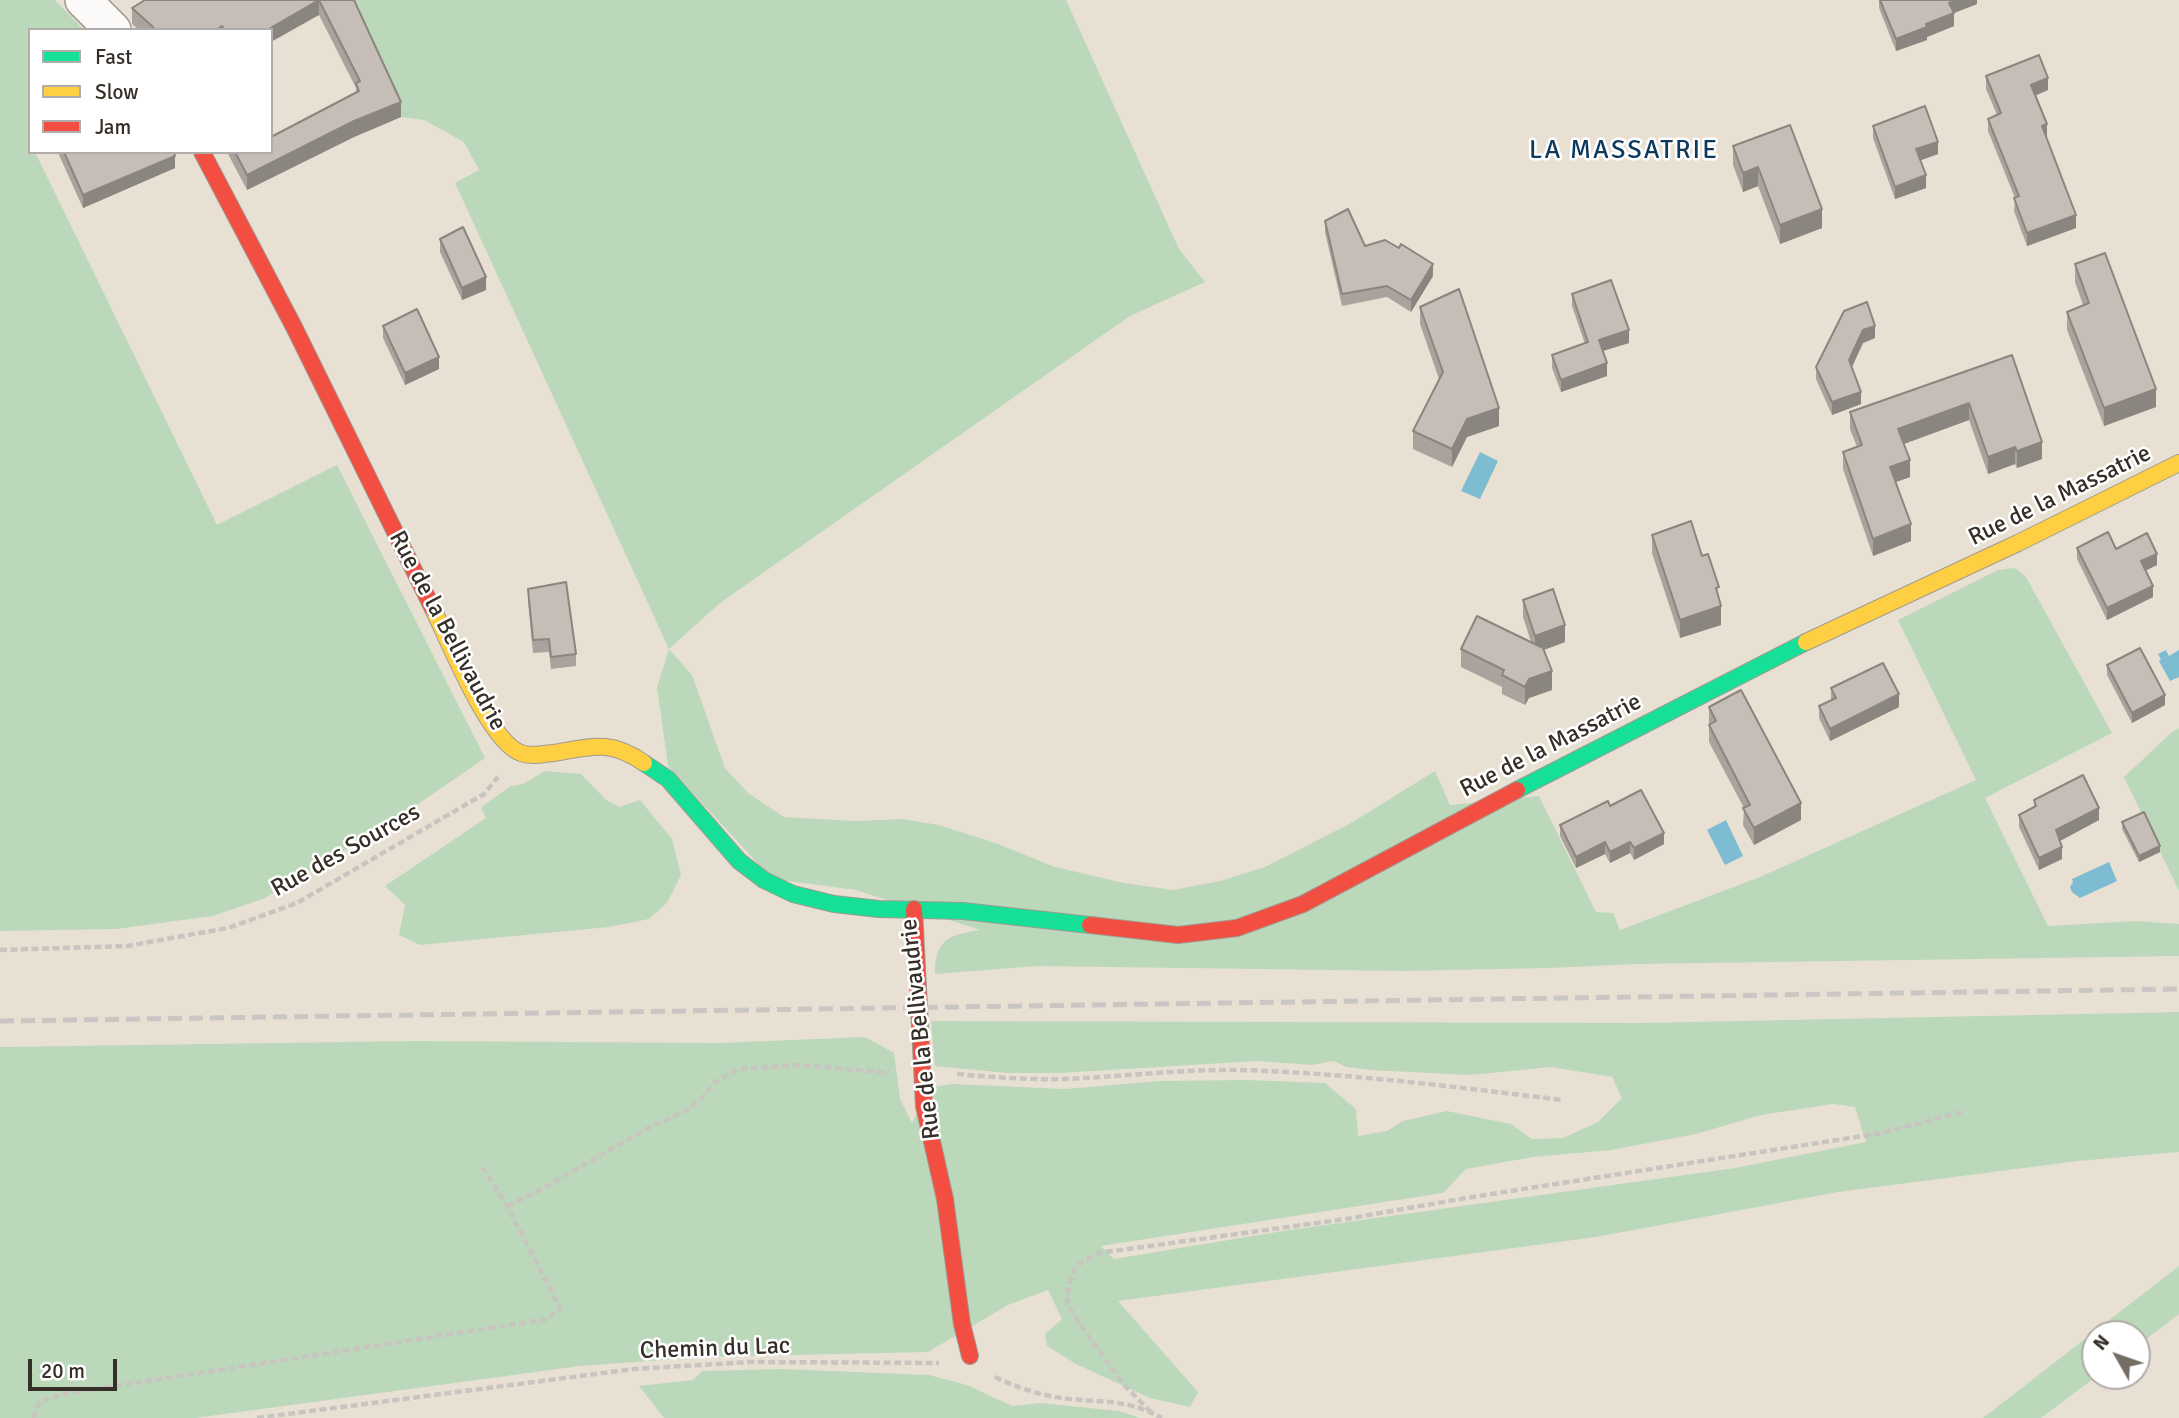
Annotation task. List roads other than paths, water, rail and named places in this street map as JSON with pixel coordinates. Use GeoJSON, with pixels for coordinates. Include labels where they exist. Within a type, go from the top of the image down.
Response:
{"type":"FeatureCollection","features":[{"type":"Feature","properties":{"kind":"street"},"geometry":{"type":"LineString","coordinates":[[83,0],[111,28]]}},
{"type":"Feature","properties":{"kind":"street","name":"Rue de la Bellivaudrie"},"geometry":{"type":"LineString","coordinates":[[203,154],[294,327],[489,722],[502,739],[520,753],[537,754],[603,745],[628,751],[668,779],[739,861],[764,880],[793,894],[834,904],[879,909],[914,909],[924,1106],[950,1226],[962,1324],[970,1356]]}},
{"type":"Feature","properties":{"kind":"street","name":"Rue de la Massatrie"},"geometry":{"type":"LineString","coordinates":[[914,909],[1009,915],[1178,934],[1237,928],[1269,918],[1303,904],[1464,817],[1783,653],[2018,543],[2179,463]]}},
{"type":"Feature","properties":{"kind":"water"},"geometry":{"type":"Polygon","coordinates":[[[1480,452],[1498,461],[1480,499],[1461,491],[1480,452]]]}},
{"type":"Feature","properties":{"kind":"water"},"geometry":{"type":"Polygon","coordinates":[[[2166,650],[2169,656],[2179,650],[2179,677],[2170,681],[2158,654],[2166,650]]]}},
{"type":"Feature","properties":{"kind":"water"},"geometry":{"type":"Polygon","coordinates":[[[1726,820],[1743,856],[1725,865],[1707,830],[1726,820]]]}},
{"type":"Feature","properties":{"kind":"water"},"geometry":{"type":"Polygon","coordinates":[[[2109,862],[2117,881],[2080,898],[2072,892],[2072,879],[2109,862]]]}},
{"type":"Feature","properties":{"kind":"railway"},"geometry":{"type":"LineString","coordinates":[[0,1021],[2179,989]]}},
{"type":"Feature","properties":{"kind":"district","name":"LA MASSATRIE"},"geometry":{"type":"Point","coordinates":[1624,151]}}]}
